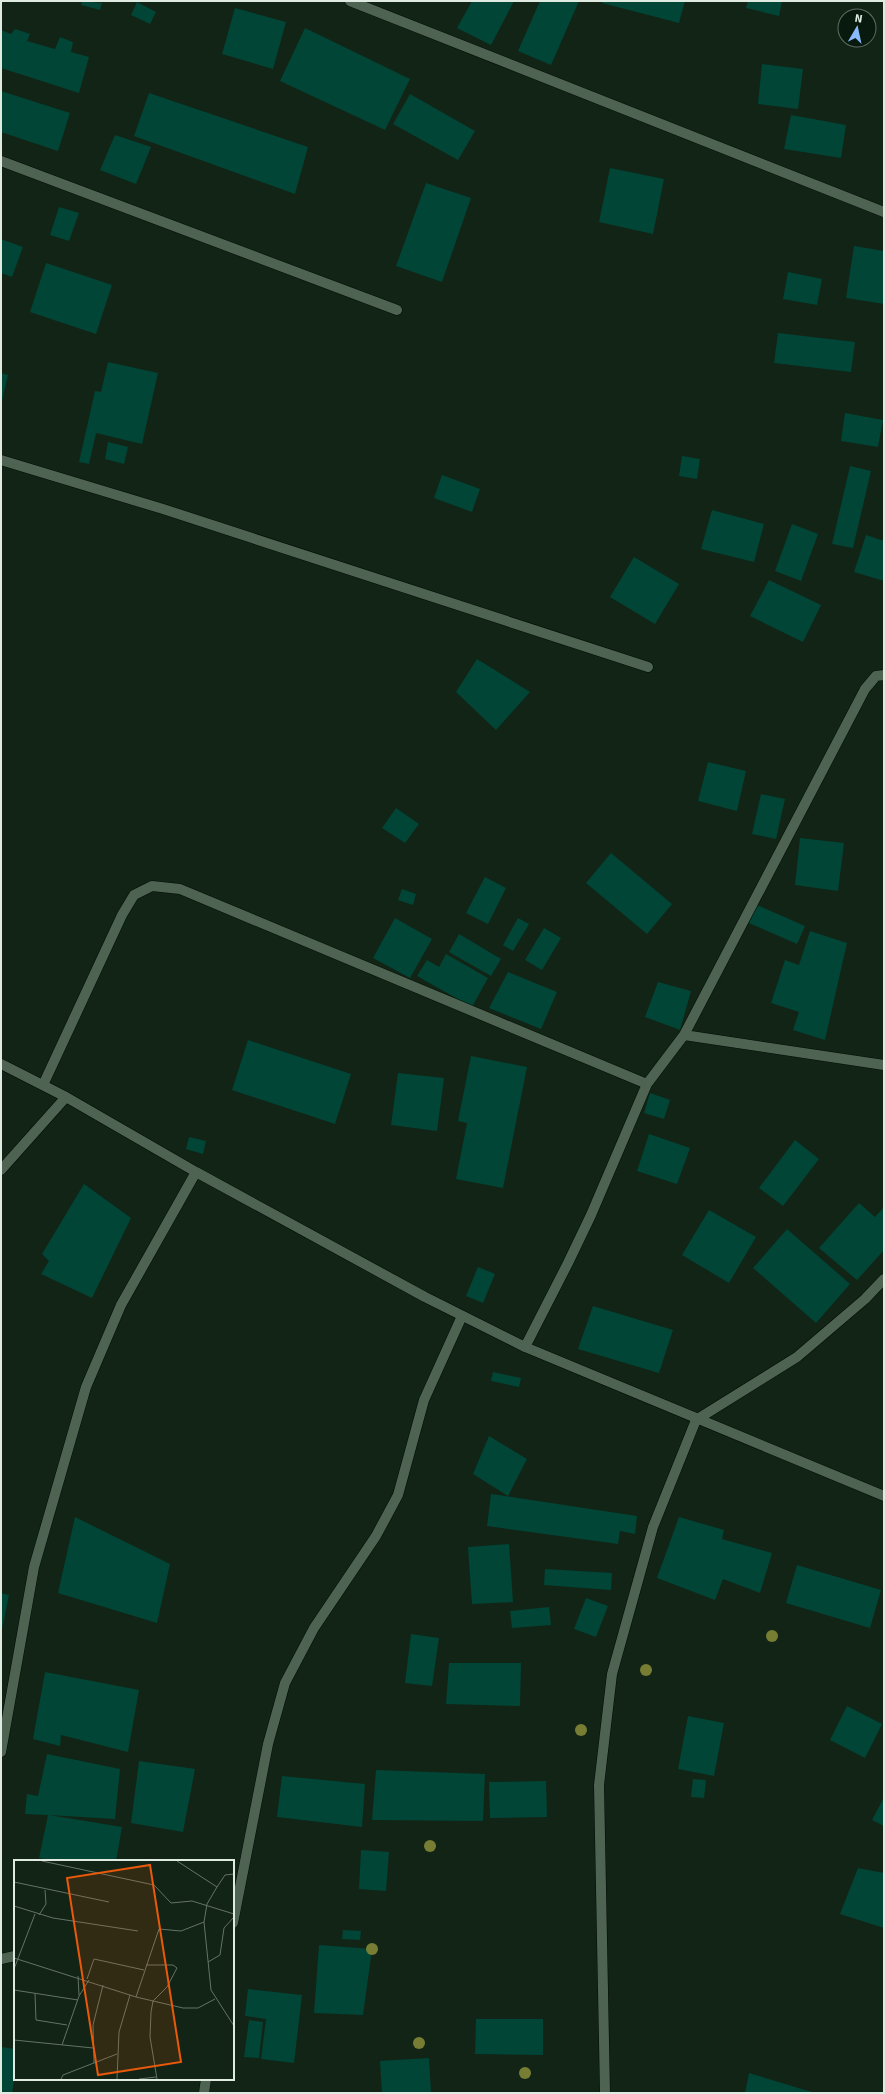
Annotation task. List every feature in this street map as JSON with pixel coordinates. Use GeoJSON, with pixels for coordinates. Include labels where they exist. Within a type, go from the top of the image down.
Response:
{"type":"FeatureCollection","features":[{"type":"Feature","properties":{"kind":"street"},"geometry":{"type":"LineString","coordinates":[[350,1],[884,212]]}},
{"type":"Feature","properties":{"kind":"street"},"geometry":{"type":"LineString","coordinates":[[1,161],[397,310]]}},
{"type":"Feature","properties":{"kind":"street"},"geometry":{"type":"LineString","coordinates":[[1,460],[163,509],[648,667]]}},
{"type":"Feature","properties":{"kind":"street"},"geometry":{"type":"LineString","coordinates":[[524,1347],[588,1221],[647,1084],[684,1035],[865,689],[876,676],[884,675]]}},
{"type":"Feature","properties":{"kind":"street"},"geometry":{"type":"LineString","coordinates":[[43,1085],[122,915],[134,895],[152,886],[180,889],[647,1084]]}},
{"type":"Feature","properties":{"kind":"street"},"geometry":{"type":"LineString","coordinates":[[684,1035],[884,1065]]}},
{"type":"Feature","properties":{"kind":"street"},"geometry":{"type":"LineString","coordinates":[[1,1064],[66,1097],[196,1172],[462,1316],[524,1347],[696,1420],[884,1496]]}},
{"type":"Feature","properties":{"kind":"street"},"geometry":{"type":"LineString","coordinates":[[1,1170],[66,1097]]}},
{"type":"Feature","properties":{"kind":"street"},"geometry":{"type":"LineString","coordinates":[[1,1752],[34,1567],[86,1387],[121,1305],[196,1172]]}},
{"type":"Feature","properties":{"kind":"street"},"geometry":{"type":"LineString","coordinates":[[605,2093],[599,1785],[612,1674],[653,1527],[696,1420],[797,1357],[865,1299],[884,1279]]}},
{"type":"Feature","properties":{"kind":"street"},"geometry":{"type":"LineString","coordinates":[[235,1908],[268,1744],[285,1683],[314,1628],[376,1536],[398,1495],[424,1400],[462,1316]]}},
{"type":"Feature","properties":{"kind":"street"},"geometry":{"type":"LineString","coordinates":[[1,1959],[14,1956]]}},
{"type":"Feature","properties":{"kind":"street"},"geometry":{"type":"LineString","coordinates":[[204,2093],[206,2080]]}},
{"type":"Feature","properties":{"kind":"building"},"geometry":{"type":"Polygon","coordinates":[[[82,1],[102,3],[100,10],[81,5],[82,1]]]}},
{"type":"Feature","properties":{"kind":"building"},"geometry":{"type":"Polygon","coordinates":[[[472,1],[514,1],[491,45],[457,28],[472,1]]]}},
{"type":"Feature","properties":{"kind":"building"},"geometry":{"type":"Polygon","coordinates":[[[540,1],[579,1],[551,65],[518,51],[540,1]]]}},
{"type":"Feature","properties":{"kind":"building"},"geometry":{"type":"Polygon","coordinates":[[[603,1],[685,1],[679,23],[602,3],[603,1]]]}},
{"type":"Feature","properties":{"kind":"building"},"geometry":{"type":"Polygon","coordinates":[[[748,1],[782,1],[779,16],[746,8],[748,1]]]}},
{"type":"Feature","properties":{"kind":"building"},"geometry":{"type":"Polygon","coordinates":[[[137,2],[156,12],[150,24],[131,15],[137,2]]]}},
{"type":"Feature","properties":{"kind":"building"},"geometry":{"type":"Polygon","coordinates":[[[235,8],[286,22],[273,69],[222,54],[235,8]]]}},
{"type":"Feature","properties":{"kind":"building"},"geometry":{"type":"Polygon","coordinates":[[[305,28],[410,79],[385,130],[280,81],[305,28]]]}},
{"type":"Feature","properties":{"kind":"building"},"geometry":{"type":"Polygon","coordinates":[[[15,29],[30,34],[27,41],[55,49],[60,37],[73,42],[71,52],[89,57],[79,93],[1,68],[1,30],[11,34],[15,29]]]}},
{"type":"Feature","properties":{"kind":"building"},"geometry":{"type":"Polygon","coordinates":[[[762,64],[803,69],[798,109],[758,104],[762,64]]]}},
{"type":"Feature","properties":{"kind":"building"},"geometry":{"type":"Polygon","coordinates":[[[1,91],[70,113],[58,151],[1,132],[1,91]]]}},
{"type":"Feature","properties":{"kind":"building"},"geometry":{"type":"Polygon","coordinates":[[[149,93],[308,147],[295,194],[134,136],[149,93]]]}},
{"type":"Feature","properties":{"kind":"building"},"geometry":{"type":"Polygon","coordinates":[[[410,94],[475,131],[458,160],[393,124],[410,94]]]}},
{"type":"Feature","properties":{"kind":"building"},"geometry":{"type":"Polygon","coordinates":[[[791,115],[846,125],[841,158],[784,149],[791,115]]]}},
{"type":"Feature","properties":{"kind":"building"},"geometry":{"type":"Polygon","coordinates":[[[115,135],[151,147],[136,184],[100,170],[115,135]]]}},
{"type":"Feature","properties":{"kind":"building"},"geometry":{"type":"Polygon","coordinates":[[[610,168],[664,179],[653,234],[599,222],[610,168]]]}},
{"type":"Feature","properties":{"kind":"building"},"geometry":{"type":"Polygon","coordinates":[[[426,183],[471,198],[442,282],[396,266],[426,183]]]}},
{"type":"Feature","properties":{"kind":"building"},"geometry":{"type":"Polygon","coordinates":[[[59,207],[79,213],[69,241],[50,235],[59,207]]]}},
{"type":"Feature","properties":{"kind":"building"},"geometry":{"type":"Polygon","coordinates":[[[1,239],[23,247],[12,277],[1,273],[1,239]]]}},
{"type":"Feature","properties":{"kind":"building"},"geometry":{"type":"Polygon","coordinates":[[[854,246],[884,251],[884,304],[846,298],[854,246]]]}},
{"type":"Feature","properties":{"kind":"building"},"geometry":{"type":"Polygon","coordinates":[[[46,263],[112,285],[96,334],[30,312],[46,263]]]}},
{"type":"Feature","properties":{"kind":"building"},"geometry":{"type":"Polygon","coordinates":[[[788,272],[822,279],[817,305],[783,299],[788,272]]]}},
{"type":"Feature","properties":{"kind":"building"},"geometry":{"type":"Polygon","coordinates":[[[778,333],[855,342],[851,372],[774,363],[778,333]]]}},
{"type":"Feature","properties":{"kind":"building"},"geometry":{"type":"Polygon","coordinates":[[[108,362],[158,373],[142,444],[96,433],[89,464],[79,462],[95,391],[101,392],[108,362]]]}},
{"type":"Feature","properties":{"kind":"building"},"geometry":{"type":"Polygon","coordinates":[[[1,373],[8,375],[2,400],[1,400],[1,373]]]}},
{"type":"Feature","properties":{"kind":"building"},"geometry":{"type":"Polygon","coordinates":[[[845,413],[883,420],[878,447],[841,441],[845,413]]]}},
{"type":"Feature","properties":{"kind":"building"},"geometry":{"type":"Polygon","coordinates":[[[108,442],[128,447],[124,464],[105,459],[108,442]]]}},
{"type":"Feature","properties":{"kind":"building"},"geometry":{"type":"Polygon","coordinates":[[[682,456],[700,459],[697,479],[679,476],[682,456]]]}},
{"type":"Feature","properties":{"kind":"building"},"geometry":{"type":"Polygon","coordinates":[[[850,466],[871,471],[853,548],[832,544],[850,466]]]}},
{"type":"Feature","properties":{"kind":"building"},"geometry":{"type":"Polygon","coordinates":[[[442,475],[480,489],[472,512],[434,498],[442,475]]]}},
{"type":"Feature","properties":{"kind":"building"},"geometry":{"type":"Polygon","coordinates":[[[712,510],[764,524],[754,562],[701,549],[712,510]]]}},
{"type":"Feature","properties":{"kind":"building"},"geometry":{"type":"Polygon","coordinates":[[[792,524],[818,534],[801,581],[775,571],[792,524]]]}},
{"type":"Feature","properties":{"kind":"building"},"geometry":{"type":"Polygon","coordinates":[[[866,535],[884,541],[884,581],[854,572],[866,535]]]}},
{"type":"Feature","properties":{"kind":"building"},"geometry":{"type":"Polygon","coordinates":[[[634,557],[679,584],[655,624],[610,597],[634,557]]]}},
{"type":"Feature","properties":{"kind":"building"},"geometry":{"type":"Polygon","coordinates":[[[769,580],[821,605],[803,642],[750,616],[769,580]]]}},
{"type":"Feature","properties":{"kind":"building"},"geometry":{"type":"Polygon","coordinates":[[[477,659],[530,692],[496,730],[456,692],[477,659]]]}},
{"type":"Feature","properties":{"kind":"building"},"geometry":{"type":"Polygon","coordinates":[[[708,762],[746,771],[737,811],[698,801],[708,762]]]}},
{"type":"Feature","properties":{"kind":"building"},"geometry":{"type":"Polygon","coordinates":[[[761,794],[785,799],[776,839],[752,834],[761,794]]]}},
{"type":"Feature","properties":{"kind":"building"},"geometry":{"type":"Polygon","coordinates":[[[396,808],[419,824],[405,843],[382,828],[396,808]]]}},
{"type":"Feature","properties":{"kind":"building"},"geometry":{"type":"Polygon","coordinates":[[[800,838],[844,843],[838,891],[795,885],[800,838]]]}},
{"type":"Feature","properties":{"kind":"building"},"geometry":{"type":"Polygon","coordinates":[[[611,853],[672,904],[647,934],[586,883],[611,853]]]}},
{"type":"Feature","properties":{"kind":"building"},"geometry":{"type":"Polygon","coordinates":[[[485,877],[506,888],[488,924],[466,913],[485,877]]]}},
{"type":"Feature","properties":{"kind":"building"},"geometry":{"type":"Polygon","coordinates":[[[402,889],[416,894],[413,905],[398,900],[402,889]]]}},
{"type":"Feature","properties":{"kind":"building"},"geometry":{"type":"Polygon","coordinates":[[[757,905],[805,926],[797,944],[749,923],[757,905]]]}},
{"type":"Feature","properties":{"kind":"building"},"geometry":{"type":"Polygon","coordinates":[[[395,918],[432,939],[410,978],[373,958],[395,918]]]}},
{"type":"Feature","properties":{"kind":"building"},"geometry":{"type":"Polygon","coordinates":[[[518,918],[529,924],[513,951],[503,945],[518,918]]]}},
{"type":"Feature","properties":{"kind":"building"},"geometry":{"type":"Polygon","coordinates":[[[544,928],[561,938],[542,970],[525,960],[544,928]]]}},
{"type":"Feature","properties":{"kind":"building"},"geometry":{"type":"Polygon","coordinates":[[[810,931],[847,943],[825,1040],[793,1030],[799,1012],[771,1003],[785,960],[799,965],[810,931]]]}},
{"type":"Feature","properties":{"kind":"building"},"geometry":{"type":"Polygon","coordinates":[[[459,934],[501,959],[491,976],[449,952],[459,934]]]}},
{"type":"Feature","properties":{"kind":"building"},"geometry":{"type":"Polygon","coordinates":[[[446,954],[488,978],[472,1007],[417,976],[427,960],[439,967],[446,954]]]}},
{"type":"Feature","properties":{"kind":"building"},"geometry":{"type":"Polygon","coordinates":[[[508,972],[557,992],[541,1029],[489,1008],[508,972]]]}},
{"type":"Feature","properties":{"kind":"building"},"geometry":{"type":"Polygon","coordinates":[[[658,982],[691,991],[680,1030],[645,1017],[658,982]]]}},
{"type":"Feature","properties":{"kind":"building"},"geometry":{"type":"Polygon","coordinates":[[[248,1040],[351,1074],[335,1124],[232,1090],[248,1040]]]}},
{"type":"Feature","properties":{"kind":"building"},"geometry":{"type":"Polygon","coordinates":[[[471,1056],[527,1067],[503,1188],[456,1179],[467,1123],[458,1121],[471,1056]]]}},
{"type":"Feature","properties":{"kind":"building"},"geometry":{"type":"Polygon","coordinates":[[[398,1073],[444,1078],[437,1131],[391,1125],[398,1073]]]}},
{"type":"Feature","properties":{"kind":"building"},"geometry":{"type":"Polygon","coordinates":[[[650,1093],[670,1100],[664,1119],[644,1113],[650,1093]]]}},
{"type":"Feature","properties":{"kind":"building"},"geometry":{"type":"Polygon","coordinates":[[[649,1134],[690,1148],[677,1184],[637,1171],[649,1134]]]}},
{"type":"Feature","properties":{"kind":"building"},"geometry":{"type":"Polygon","coordinates":[[[189,1137],[206,1141],[203,1154],[186,1149],[189,1137]]]}},
{"type":"Feature","properties":{"kind":"building"},"geometry":{"type":"Polygon","coordinates":[[[795,1140],[819,1159],[783,1206],[759,1188],[795,1140]]]}},
{"type":"Feature","properties":{"kind":"building"},"geometry":{"type":"Polygon","coordinates":[[[84,1184],[131,1218],[92,1298],[41,1274],[49,1261],[42,1254],[84,1184]]]}},
{"type":"Feature","properties":{"kind":"building"},"geometry":{"type":"Polygon","coordinates":[[[859,1203],[875,1217],[884,1207],[884,1250],[857,1280],[819,1248],[859,1203]]]}},
{"type":"Feature","properties":{"kind":"building"},"geometry":{"type":"Polygon","coordinates":[[[709,1210],[756,1237],[729,1283],[682,1255],[709,1210]]]}},
{"type":"Feature","properties":{"kind":"building"},"geometry":{"type":"Polygon","coordinates":[[[787,1229],[850,1284],[816,1323],[753,1268],[787,1229]]]}},
{"type":"Feature","properties":{"kind":"building"},"geometry":{"type":"Polygon","coordinates":[[[478,1267],[495,1274],[483,1303],[466,1296],[478,1267]]]}},
{"type":"Feature","properties":{"kind":"building"},"geometry":{"type":"Polygon","coordinates":[[[593,1306],[673,1330],[659,1373],[578,1349],[593,1306]]]}},
{"type":"Feature","properties":{"kind":"building"},"geometry":{"type":"Polygon","coordinates":[[[493,1372],[521,1378],[519,1387],[491,1381],[493,1372]]]}},
{"type":"Feature","properties":{"kind":"building"},"geometry":{"type":"Polygon","coordinates":[[[489,1436],[527,1459],[508,1496],[473,1474],[489,1436]]]}},
{"type":"Feature","properties":{"kind":"building"},"geometry":{"type":"Polygon","coordinates":[[[491,1494],[637,1516],[635,1534],[620,1531],[618,1544],[487,1526],[491,1494]]]}},
{"type":"Feature","properties":{"kind":"building"},"geometry":{"type":"Polygon","coordinates":[[[75,1517],[170,1564],[157,1623],[58,1593],[75,1517]]]}},
{"type":"Feature","properties":{"kind":"building"},"geometry":{"type":"Polygon","coordinates":[[[679,1517],[724,1530],[722,1539],[772,1553],[760,1593],[723,1579],[715,1600],[657,1578],[679,1517]]]}},
{"type":"Feature","properties":{"kind":"building"},"geometry":{"type":"Polygon","coordinates":[[[509,1544],[513,1602],[472,1604],[468,1547],[509,1544]]]}},
{"type":"Feature","properties":{"kind":"building"},"geometry":{"type":"Polygon","coordinates":[[[797,1565],[881,1590],[870,1628],[786,1603],[797,1565]]]}},
{"type":"Feature","properties":{"kind":"building"},"geometry":{"type":"Polygon","coordinates":[[[545,1569],[612,1573],[611,1590],[544,1585],[545,1569]]]}},
{"type":"Feature","properties":{"kind":"building"},"geometry":{"type":"Polygon","coordinates":[[[1,1593],[9,1595],[2,1629],[1,1629],[1,1593]]]}},
{"type":"Feature","properties":{"kind":"building"},"geometry":{"type":"Polygon","coordinates":[[[586,1598],[608,1606],[596,1637],[574,1629],[586,1598]]]}},
{"type":"Feature","properties":{"kind":"building"},"geometry":{"type":"Polygon","coordinates":[[[549,1607],[551,1625],[512,1628],[510,1611],[549,1607]]]}},
{"type":"Feature","properties":{"kind":"building"},"geometry":{"type":"Polygon","coordinates":[[[411,1634],[439,1638],[432,1686],[405,1683],[411,1634]]]}},
{"type":"Feature","properties":{"kind":"building"},"geometry":{"type":"Polygon","coordinates":[[[449,1663],[521,1663],[520,1706],[446,1704],[449,1663]]]}},
{"type":"Feature","properties":{"kind":"building"},"geometry":{"type":"Polygon","coordinates":[[[45,1672],[139,1690],[128,1752],[61,1735],[60,1746],[33,1739],[45,1672]]]}},
{"type":"Feature","properties":{"kind":"building"},"geometry":{"type":"Polygon","coordinates":[[[847,1706],[882,1724],[865,1758],[830,1740],[847,1706]]]}},
{"type":"Feature","properties":{"kind":"building"},"geometry":{"type":"Polygon","coordinates":[[[688,1716],[724,1723],[714,1776],[678,1769],[688,1716]]]}},
{"type":"Feature","properties":{"kind":"building"},"geometry":{"type":"Polygon","coordinates":[[[47,1754],[120,1769],[115,1819],[49,1815],[122,1827],[116,1860],[50,1860],[39,1858],[48,1815],[25,1814],[27,1794],[38,1796],[47,1754]]]}},
{"type":"Feature","properties":{"kind":"building"},"geometry":{"type":"Polygon","coordinates":[[[139,1761],[195,1769],[183,1832],[131,1823],[139,1761]]]}},
{"type":"Feature","properties":{"kind":"building"},"geometry":{"type":"Polygon","coordinates":[[[376,1770],[485,1774],[483,1821],[372,1820],[376,1770]]]}},
{"type":"Feature","properties":{"kind":"building"},"geometry":{"type":"Polygon","coordinates":[[[282,1776],[365,1784],[362,1827],[277,1817],[282,1776]]]}},
{"type":"Feature","properties":{"kind":"building"},"geometry":{"type":"Polygon","coordinates":[[[693,1779],[706,1780],[704,1798],[691,1797],[693,1779]]]}},
{"type":"Feature","properties":{"kind":"building"},"geometry":{"type":"Polygon","coordinates":[[[546,1781],[547,1817],[490,1818],[489,1782],[546,1781]]]}},
{"type":"Feature","properties":{"kind":"building"},"geometry":{"type":"Polygon","coordinates":[[[883,1799],[884,1800],[884,1826],[872,1820],[883,1799]]]}},
{"type":"Feature","properties":{"kind":"building"},"geometry":{"type":"Polygon","coordinates":[[[361,1850],[389,1852],[386,1891],[359,1889],[361,1850]]]}},
{"type":"Feature","properties":{"kind":"building"},"geometry":{"type":"Polygon","coordinates":[[[858,1868],[884,1873],[884,1928],[840,1914],[858,1868]]]}},
{"type":"Feature","properties":{"kind":"building"},"geometry":{"type":"Polygon","coordinates":[[[343,1930],[361,1931],[360,1940],[342,1939],[343,1930]]]}},
{"type":"Feature","properties":{"kind":"building"},"geometry":{"type":"Polygon","coordinates":[[[319,1945],[372,1949],[363,2015],[314,2013],[319,1945]]]}},
{"type":"Feature","properties":{"kind":"building"},"geometry":{"type":"Polygon","coordinates":[[[248,1989],[302,1995],[294,2063],[261,2059],[266,2019],[245,2016],[248,1989]]]}},
{"type":"Feature","properties":{"kind":"building"},"geometry":{"type":"Polygon","coordinates":[[[476,2019],[543,2019],[543,2055],[475,2054],[476,2019]]]}},
{"type":"Feature","properties":{"kind":"building"},"geometry":{"type":"Polygon","coordinates":[[[249,2020],[263,2022],[259,2058],[244,2057],[249,2020]]]}},
{"type":"Feature","properties":{"kind":"building"},"geometry":{"type":"Polygon","coordinates":[[[1,2047],[14,2049],[14,2080],[12,2093],[1,2093],[1,2047]]]}},
{"type":"Feature","properties":{"kind":"building"},"geometry":{"type":"Polygon","coordinates":[[[429,2058],[431,2093],[382,2093],[380,2061],[429,2058]]]}},
{"type":"Feature","properties":{"kind":"building"},"geometry":{"type":"Polygon","coordinates":[[[749,2073],[815,2093],[745,2093],[749,2073]]]}}]}
